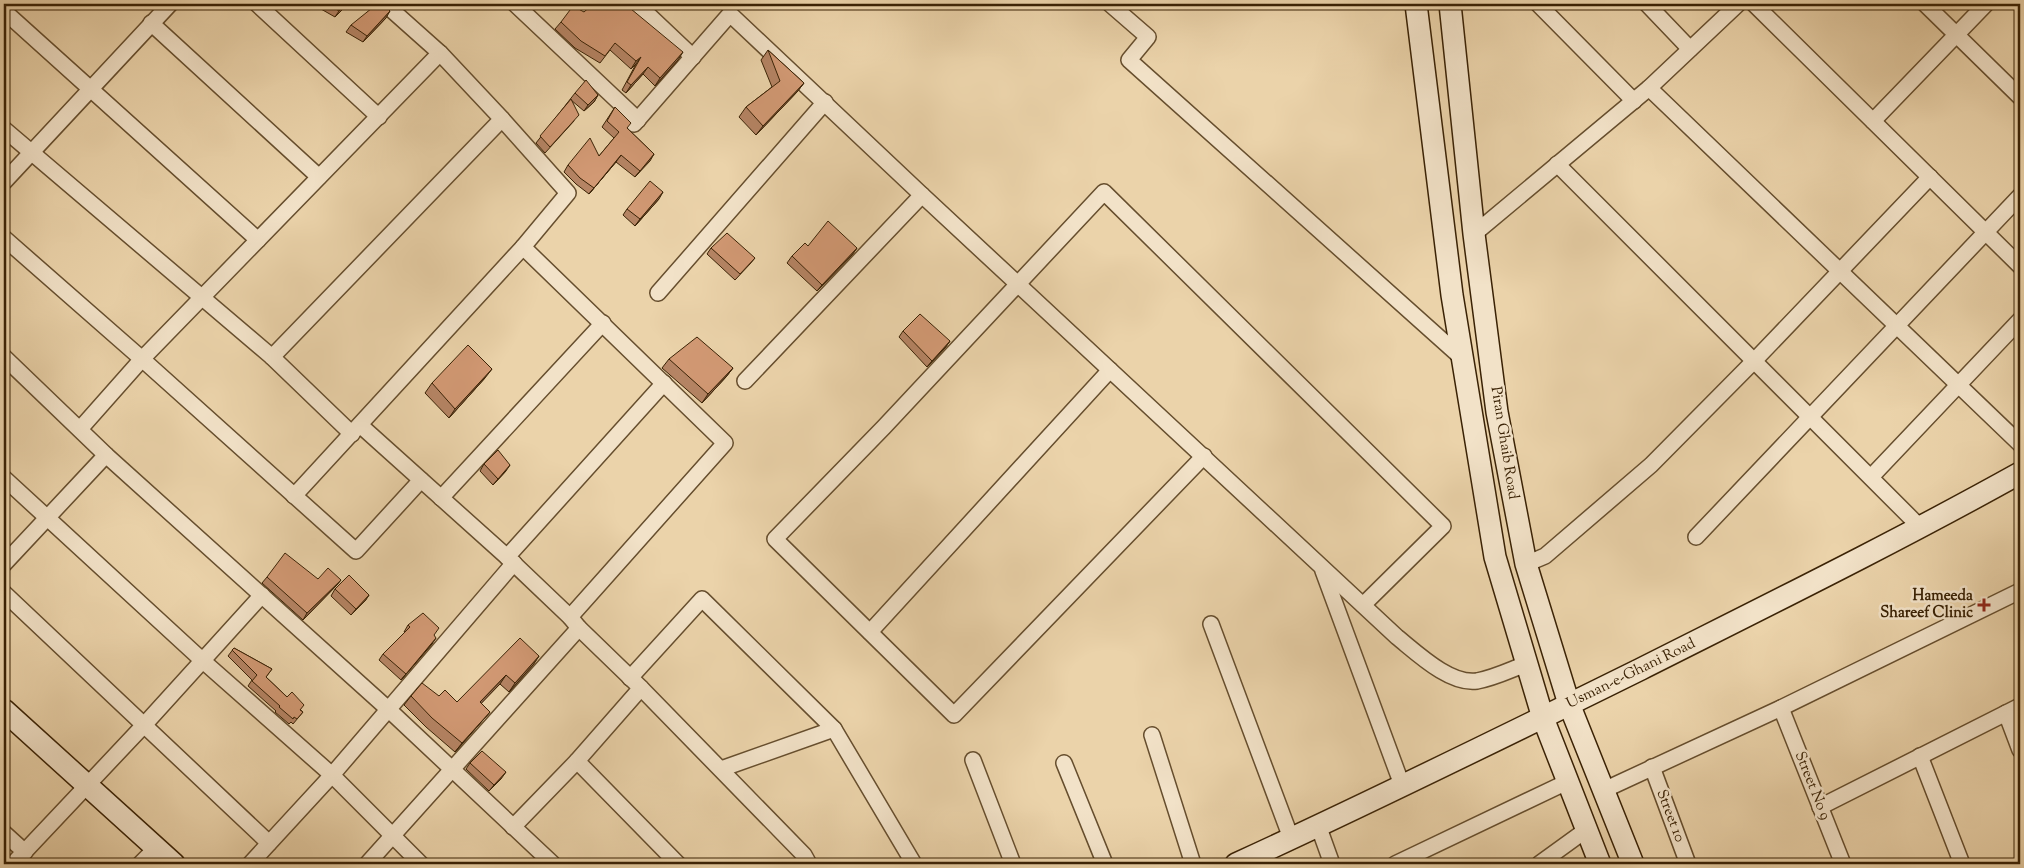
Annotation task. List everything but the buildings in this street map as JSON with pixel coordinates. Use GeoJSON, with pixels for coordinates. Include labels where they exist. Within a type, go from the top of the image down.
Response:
{"type":"FeatureCollection","features":[{"type":"Feature","properties":{"kind":"main road","name":"Piran Ghaib Road"},"geometry":{"type":"LineString","coordinates":[[1416,4],[1452,295],[1495,557],[1543,718],[1600,864]]}},
{"type":"Feature","properties":{"kind":"main road","name":"Piran Ghaib Road"},"geometry":{"type":"LineString","coordinates":[[1452,5],[1474,234],[1497,412],[1526,564],[1569,704],[1633,864]]}},
{"type":"Feature","properties":{"kind":"main road","name":"Usman-e-Ghani Road"},"geometry":{"type":"LineString","coordinates":[[1236,864],[1543,718],[1921,528],[2020,473]]}},
{"type":"Feature","properties":{"kind":"main road"},"geometry":{"type":"LineString","coordinates":[[4,710],[174,864]]}},
{"type":"Feature","properties":{"kind":"street"},"geometry":{"type":"LineString","coordinates":[[4,182],[170,4]]}},
{"type":"Feature","properties":{"kind":"street"},"geometry":{"type":"LineString","coordinates":[[257,4],[379,117]]}},
{"type":"Feature","properties":{"kind":"street"},"geometry":{"type":"LineString","coordinates":[[294,496],[523,247],[568,193],[440,53],[385,4]]}},
{"type":"Feature","properties":{"kind":"street"},"geometry":{"type":"LineString","coordinates":[[515,4],[636,122],[735,9],[826,102],[922,195],[1397,637],[1428,661],[1461,680],[1476,681],[1526,664]]}},
{"type":"Feature","properties":{"kind":"street"},"geometry":{"type":"LineString","coordinates":[[637,4],[693,57]]}},
{"type":"Feature","properties":{"kind":"street"},"geometry":{"type":"LineString","coordinates":[[1110,4],[1148,37],[1129,60],[1462,358]]}},
{"type":"Feature","properties":{"kind":"street"},"geometry":{"type":"LineString","coordinates":[[1538,4],[1634,101]]}},
{"type":"Feature","properties":{"kind":"street"},"geometry":{"type":"LineString","coordinates":[[1647,4],[1690,49]]}},
{"type":"Feature","properties":{"kind":"street"},"geometry":{"type":"LineString","coordinates":[[1474,234],[1649,88],[1738,4]]}},
{"type":"Feature","properties":{"kind":"street"},"geometry":{"type":"LineString","coordinates":[[1754,4],[2020,266]]}},
{"type":"Feature","properties":{"kind":"street"},"geometry":{"type":"LineString","coordinates":[[1926,4],[2018,90]]}},
{"type":"Feature","properties":{"kind":"street"},"geometry":{"type":"LineString","coordinates":[[1873,120],[1986,4]]}},
{"type":"Feature","properties":{"kind":"street"},"geometry":{"type":"LineString","coordinates":[[4,11],[258,240]]}},
{"type":"Feature","properties":{"kind":"street"},"geometry":{"type":"LineString","coordinates":[[151,23],[320,177]]}},
{"type":"Feature","properties":{"kind":"street"},"geometry":{"type":"LineString","coordinates":[[80,429],[142,359],[440,53]]}},
{"type":"Feature","properties":{"kind":"street"},"geometry":{"type":"LineString","coordinates":[[1649,88],[2020,444]]}},
{"type":"Feature","properties":{"kind":"street"},"geometry":{"type":"LineString","coordinates":[[658,294],[826,102]]}},
{"type":"Feature","properties":{"kind":"street"},"geometry":{"type":"LineString","coordinates":[[272,357],[502,119]]}},
{"type":"Feature","properties":{"kind":"street"},"geometry":{"type":"LineString","coordinates":[[4,129],[356,430],[422,480],[511,560],[721,769],[804,855],[809,864]]}},
{"type":"Feature","properties":{"kind":"street"},"geometry":{"type":"LineString","coordinates":[[1558,164],[1921,528]]}},
{"type":"Feature","properties":{"kind":"street"},"geometry":{"type":"LineString","coordinates":[[1526,564],[1545,556],[1651,465],[1754,361],[1930,177]]}},
{"type":"Feature","properties":{"kind":"street"},"geometry":{"type":"LineString","coordinates":[[1204,456],[954,715],[776,539],[1104,192],[1443,526],[1363,605]]}},
{"type":"Feature","properties":{"kind":"street"},"geometry":{"type":"LineString","coordinates":[[745,381],[922,195]]}},
{"type":"Feature","properties":{"kind":"street"},"geometry":{"type":"LineString","coordinates":[[1696,537],[2020,196]]}},
{"type":"Feature","properties":{"kind":"street"},"geometry":{"type":"LineString","coordinates":[[4,238],[356,551],[422,480]]}},
{"type":"Feature","properties":{"kind":"street"},"geometry":{"type":"LineString","coordinates":[[367,864],[453,770],[725,443],[523,247]]}},
{"type":"Feature","properties":{"kind":"street"},"geometry":{"type":"LineString","coordinates":[[1871,477],[2020,320]]}},
{"type":"Feature","properties":{"kind":"street"},"geometry":{"type":"LineString","coordinates":[[441,498],[603,323]]}},
{"type":"Feature","properties":{"kind":"street"},"geometry":{"type":"LineString","coordinates":[[4,357],[106,456],[388,709],[552,864]]}},
{"type":"Feature","properties":{"kind":"street"},"geometry":{"type":"LineString","coordinates":[[870,632],[1110,370]]}},
{"type":"Feature","properties":{"kind":"street"},"geometry":{"type":"LineString","coordinates":[[250,864],[332,775],[511,560],[664,382]]}},
{"type":"Feature","properties":{"kind":"street"},"geometry":{"type":"LineString","coordinates":[[4,564],[106,456]]}},
{"type":"Feature","properties":{"kind":"street"},"geometry":{"type":"LineString","coordinates":[[4,478],[203,661],[332,775],[421,864]]}},
{"type":"Feature","properties":{"kind":"street"},"geometry":{"type":"LineString","coordinates":[[1322,567],[1402,785]]}},
{"type":"Feature","properties":{"kind":"street"},"geometry":{"type":"LineString","coordinates":[[1604,790],[1781,708],[2020,591]]}},
{"type":"Feature","properties":{"kind":"street"},"geometry":{"type":"LineString","coordinates":[[4,593],[269,843]]}},
{"type":"Feature","properties":{"kind":"street"},"geometry":{"type":"LineString","coordinates":[[13,864],[262,596]]}},
{"type":"Feature","properties":{"kind":"street"},"geometry":{"type":"LineString","coordinates":[[630,678],[702,599],[834,729],[914,864]]}},
{"type":"Feature","properties":{"kind":"street"},"geometry":{"type":"LineString","coordinates":[[1211,624],[1291,838]]}},
{"type":"Feature","properties":{"kind":"street"},"geometry":{"type":"LineString","coordinates":[[513,827],[576,761],[641,688]]}},
{"type":"Feature","properties":{"kind":"street"},"geometry":{"type":"LineString","coordinates":[[1820,807],[2020,706]]}},
{"type":"Feature","properties":{"kind":"street","name":"Street No 9"},"geometry":{"type":"LineString","coordinates":[[1781,708],[1843,864]]}},
{"type":"Feature","properties":{"kind":"street"},"geometry":{"type":"LineString","coordinates":[[2006,713],[2020,750]]}},
{"type":"Feature","properties":{"kind":"street"},"geometry":{"type":"LineString","coordinates":[[721,769],[834,729]]}},
{"type":"Feature","properties":{"kind":"street"},"geometry":{"type":"LineString","coordinates":[[1152,735],[1193,864]]}},
{"type":"Feature","properties":{"kind":"street"},"geometry":{"type":"LineString","coordinates":[[1920,756],[1962,864]]}},
{"type":"Feature","properties":{"kind":"street"},"geometry":{"type":"LineString","coordinates":[[973,760],[1013,864]]}},
{"type":"Feature","properties":{"kind":"street"},"geometry":{"type":"LineString","coordinates":[[576,761],[678,864]]}},
{"type":"Feature","properties":{"kind":"street"},"geometry":{"type":"LineString","coordinates":[[1064,763],[1105,864]]}},
{"type":"Feature","properties":{"kind":"street","name":"Street 10"},"geometry":{"type":"LineString","coordinates":[[1652,768],[1688,864]]}},
{"type":"Feature","properties":{"kind":"street"},"geometry":{"type":"LineString","coordinates":[[1395,864],[1567,782]]}},
{"type":"Feature","properties":{"kind":"street"},"geometry":{"type":"LineString","coordinates":[[1318,825],[1332,864]]}},
{"type":"Feature","properties":{"kind":"street"},"geometry":{"type":"LineString","coordinates":[[1539,864],[1586,830]]}},
{"type":"Feature","properties":{"kind":"street"},"geometry":{"type":"LineString","coordinates":[[4,833],[24,852]]}},
{"type":"Feature","properties":{"kind":"street"},"geometry":{"type":"LineString","coordinates":[[140,864],[156,848]]}},
{"type":"Feature","properties":{"kind":"place","name":"Hameeda Shareef Clinic"},"geometry":{"type":"Point","coordinates":[1984,605]}}]}
